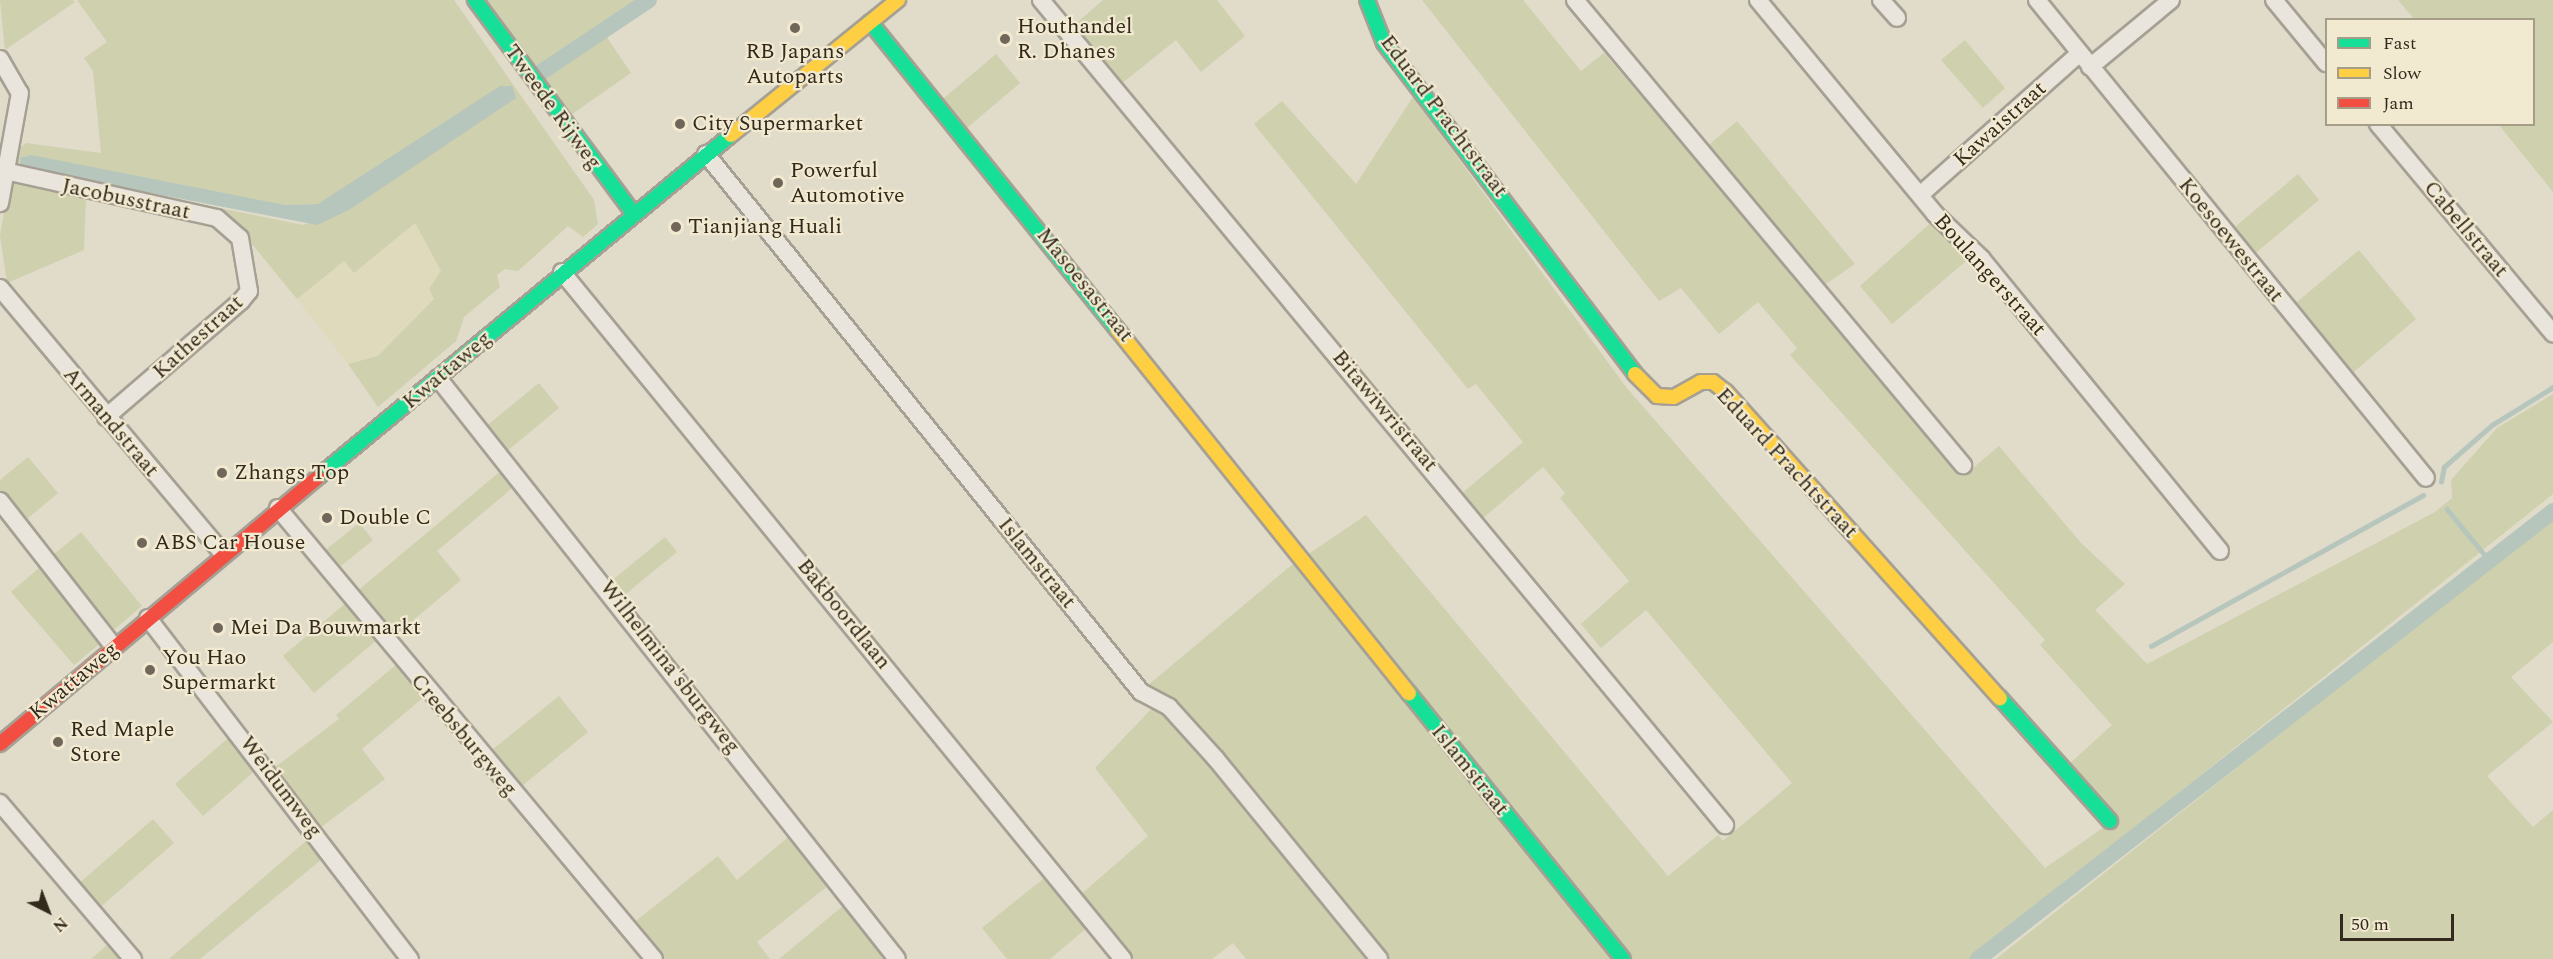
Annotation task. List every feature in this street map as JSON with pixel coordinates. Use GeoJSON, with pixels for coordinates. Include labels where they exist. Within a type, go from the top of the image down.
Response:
{"type":"FeatureCollection","features":[{"type":"Feature","properties":{"kind":"street","name":"Tweede Rijweg"},"geometry":{"type":"LineString","coordinates":[[475,0],[633,213]]}},
{"type":"Feature","properties":{"kind":"street","name":"Kwattaweg"},"geometry":{"type":"LineString","coordinates":[[1,742],[633,213],[898,0]]}},
{"type":"Feature","properties":{"kind":"street","name":"Bitawiwristraat"},"geometry":{"type":"LineString","coordinates":[[1041,0],[1725,825]]}},
{"type":"Feature","properties":{"kind":"street","name":"Eduard Prachtstraat"},"geometry":{"type":"LineString","coordinates":[[1367,0],[1384,43],[1639,379],[1657,396],[1674,397],[1701,382],[1713,382],[1726,392],[2110,821]]}},
{"type":"Feature","properties":{"kind":"street"},"geometry":{"type":"LineString","coordinates":[[1575,0],[1963,465]]}},
{"type":"Feature","properties":{"kind":"street","name":"Boulangerstraat"},"geometry":{"type":"LineString","coordinates":[[1758,0],[1920,195],[1981,258],[2220,550]]}},
{"type":"Feature","properties":{"kind":"street"},"geometry":{"type":"LineString","coordinates":[[1881,0],[1897,18]]}},
{"type":"Feature","properties":{"kind":"street","name":"Koesoewestraat"},"geometry":{"type":"LineString","coordinates":[[2037,0],[2426,478]]}},
{"type":"Feature","properties":{"kind":"street"},"geometry":{"type":"LineString","coordinates":[[2090,67],[2171,0]]}},
{"type":"Feature","properties":{"kind":"street"},"geometry":{"type":"LineString","coordinates":[[2274,0],[2325,62]]}},
{"type":"Feature","properties":{"kind":"street","name":"Masoesastraat"},"geometry":{"type":"LineString","coordinates":[[870,22],[1299,549]]}},
{"type":"Feature","properties":{"kind":"street","name":"Kawaistraat"},"geometry":{"type":"LineString","coordinates":[[1920,195],[2079,54]]}},
{"type":"Feature","properties":{"kind":"street"},"geometry":{"type":"LineString","coordinates":[[0,59],[20,93],[5,131],[5,171],[0,203]]}},
{"type":"Feature","properties":{"kind":"street","name":"Cabellstraat"},"geometry":{"type":"LineString","coordinates":[[2380,126],[2553,333]]}},
{"type":"Feature","properties":{"kind":"street","name":"Islamstraat"},"geometry":{"type":"LineString","coordinates":[[706,154],[1141,692],[1169,707],[1215,759],[1379,959]]}},
{"type":"Feature","properties":{"kind":"street","name":"Jacobusstraat"},"geometry":{"type":"LineString","coordinates":[[5,171],[217,218],[240,238]]}},
{"type":"Feature","properties":{"kind":"street","name":"Kathestraat"},"geometry":{"type":"LineString","coordinates":[[106,417],[242,301],[249,291],[240,238]]}},
{"type":"Feature","properties":{"kind":"street","name":"Bakboordlaan"},"geometry":{"type":"LineString","coordinates":[[562,272],[1123,959]]}},
{"type":"Feature","properties":{"kind":"street","name":"Armandstraat"},"geometry":{"type":"LineString","coordinates":[[0,288],[223,554]]}},
{"type":"Feature","properties":{"kind":"street","name":"Wilhelmina'sburgweg"},"geometry":{"type":"LineString","coordinates":[[438,378],[897,959]]}},
{"type":"Feature","properties":{"kind":"street"},"geometry":{"type":"LineString","coordinates":[[0,501],[114,647]]}},
{"type":"Feature","properties":{"kind":"street","name":"Creebsburgweg"},"geometry":{"type":"LineString","coordinates":[[278,508],[654,959]]}},
{"type":"Feature","properties":{"kind":"street","name":"Islamstraat"},"geometry":{"type":"LineString","coordinates":[[1299,549],[1323,589],[1623,959]]}},
{"type":"Feature","properties":{"kind":"street","name":"Weidumweg"},"geometry":{"type":"LineString","coordinates":[[148,618],[410,959]]}},
{"type":"Feature","properties":{"kind":"street"},"geometry":{"type":"LineString","coordinates":[[0,803],[133,959]]}},
{"type":"Feature","properties":{"kind":"shaded area"},"geometry":{"type":"Polygon","coordinates":[[[500,86],[512,86],[516,98],[349,210],[317,225],[22,168],[20,158],[31,155],[285,205],[318,204],[500,86]]]}},
{"type":"Feature","properties":{"kind":"shaded area"},"geometry":{"type":"Polygon","coordinates":[[[415,223],[441,272],[429,289],[434,299],[378,356],[348,364],[297,299],[344,261],[354,273],[415,223]]]}},
{"type":"Feature","properties":{"kind":"green space"},"geometry":{"type":"Polygon","coordinates":[[[0,0],[73,0],[75,2],[5,50],[0,0]]]}},
{"type":"Feature","properties":{"kind":"green space"},"geometry":{"type":"Polygon","coordinates":[[[77,0],[454,0],[594,200],[598,224],[583,237],[568,226],[518,271],[505,269],[497,275],[500,287],[464,317],[456,341],[378,407],[348,364],[378,356],[434,299],[429,289],[441,271],[415,223],[354,273],[344,261],[297,299],[238,227],[15,166],[17,150],[26,143],[101,153],[93,71],[84,58],[107,42],[77,0]],[[517,93],[318,204],[285,205],[23,168],[303,225],[349,210],[517,93]]]}},
{"type":"Feature","properties":{"kind":"green space"},"geometry":{"type":"Polygon","coordinates":[[[480,0],[641,0],[531,72],[480,0]]]}},
{"type":"Feature","properties":{"kind":"green space"},"geometry":{"type":"Polygon","coordinates":[[[1103,0],[1217,0],[1245,36],[1201,72],[1176,40],[1121,84],[1072,27],[1103,0]]]}},
{"type":"Feature","properties":{"kind":"green space"},"geometry":{"type":"Polygon","coordinates":[[[1422,0],[1523,0],[1581,71],[1604,53],[1966,474],[1999,446],[2081,543],[2125,584],[2095,610],[2147,664],[2435,512],[2452,498],[2451,480],[2497,428],[2553,394],[2553,494],[1970,959],[1246,959],[1233,943],[1212,959],[1129,959],[1078,897],[1148,836],[1095,768],[1159,701],[1147,686],[1288,568],[1366,515],[1668,876],[1718,835],[1723,841],[1792,783],[1646,610],[1601,648],[1581,624],[1629,581],[1560,498],[1565,493],[1543,467],[1482,519],[1461,494],[1523,442],[1476,384],[1468,389],[1254,124],[1282,101],[1356,184],[1413,97],[1626,387],[2045,868],[2116,819],[2067,766],[2112,725],[2040,645],[2045,640],[1790,355],[1797,348],[1758,302],[1719,334],[1681,288],[1659,301],[1422,0]]]}},
{"type":"Feature","properties":{"kind":"green space"},"geometry":{"type":"Polygon","coordinates":[[[2398,0],[2553,0],[2553,192],[2500,126],[2535,126],[2535,18],[2413,18],[2398,0]]]}},
{"type":"Feature","properties":{"kind":"green space"},"geometry":{"type":"Polygon","coordinates":[[[606,36],[631,73],[565,119],[538,82],[606,36]]]}},
{"type":"Feature","properties":{"kind":"green space"},"geometry":{"type":"Polygon","coordinates":[[[1965,40],[2005,88],[1983,108],[1941,60],[1965,40]]]}},
{"type":"Feature","properties":{"kind":"green space"},"geometry":{"type":"Polygon","coordinates":[[[996,54],[1020,83],[961,133],[937,104],[996,54]]]}},
{"type":"Feature","properties":{"kind":"green space"},"geometry":{"type":"Polygon","coordinates":[[[1737,121],[1855,264],[1823,286],[1703,150],[1737,121]]]}},
{"type":"Feature","properties":{"kind":"green space"},"geometry":{"type":"Polygon","coordinates":[[[2298,174],[2319,200],[2252,256],[2230,231],[2298,174]]]}},
{"type":"Feature","properties":{"kind":"green space"},"geometry":{"type":"Polygon","coordinates":[[[18,180],[86,197],[84,250],[7,283],[0,235],[8,190],[18,180]]]}},
{"type":"Feature","properties":{"kind":"green space"},"geometry":{"type":"Polygon","coordinates":[[[1935,219],[1972,256],[1892,324],[1860,286],[1935,219]]]}},
{"type":"Feature","properties":{"kind":"green space"},"geometry":{"type":"Polygon","coordinates":[[[2359,250],[2416,319],[2349,376],[2291,307],[2359,250]]]}},
{"type":"Feature","properties":{"kind":"green space"},"geometry":{"type":"Polygon","coordinates":[[[539,383],[559,408],[506,452],[485,427],[539,383]]]}},
{"type":"Feature","properties":{"kind":"green space"},"geometry":{"type":"Polygon","coordinates":[[[28,457],[58,493],[20,525],[0,502],[0,480],[28,457]]]}},
{"type":"Feature","properties":{"kind":"green space"},"geometry":{"type":"Polygon","coordinates":[[[503,469],[516,485],[437,551],[461,580],[392,638],[355,593],[503,469]]]}},
{"type":"Feature","properties":{"kind":"green space"},"geometry":{"type":"Polygon","coordinates":[[[2553,517],[2553,642],[2511,677],[2553,722],[2487,776],[2533,827],[2553,810],[2553,959],[1996,959],[2553,517]]]}},
{"type":"Feature","properties":{"kind":"green space"},"geometry":{"type":"Polygon","coordinates":[[[359,523],[373,540],[336,570],[322,553],[359,523]]]}},
{"type":"Feature","properties":{"kind":"green space"},"geometry":{"type":"Polygon","coordinates":[[[81,532],[142,606],[110,633],[48,559],[81,532]]]}},
{"type":"Feature","properties":{"kind":"green space"},"geometry":{"type":"Polygon","coordinates":[[[665,537],[677,552],[622,597],[610,582],[665,537]]]}},
{"type":"Feature","properties":{"kind":"green space"},"geometry":{"type":"Polygon","coordinates":[[[39,568],[102,642],[74,665],[11,592],[39,568]]]}},
{"type":"Feature","properties":{"kind":"green space"},"geometry":{"type":"Polygon","coordinates":[[[347,602],[378,639],[314,693],[283,656],[347,602]]]}},
{"type":"Feature","properties":{"kind":"green space"},"geometry":{"type":"Polygon","coordinates":[[[397,664],[424,697],[362,749],[385,779],[320,828],[274,768],[339,719],[336,715],[397,664]]]}},
{"type":"Feature","properties":{"kind":"green space"},"geometry":{"type":"Polygon","coordinates":[[[559,696],[588,732],[517,790],[487,754],[559,696]]]}},
{"type":"Feature","properties":{"kind":"green space"},"geometry":{"type":"Polygon","coordinates":[[[234,733],[259,767],[203,816],[175,784],[234,733]]]}},
{"type":"Feature","properties":{"kind":"green space"},"geometry":{"type":"Polygon","coordinates":[[[153,819],[174,843],[97,910],[76,886],[153,819]]]}},
{"type":"Feature","properties":{"kind":"green space"},"geometry":{"type":"Polygon","coordinates":[[[792,834],[829,885],[757,942],[770,959],[661,959],[632,924],[718,856],[737,880],[792,834]]]}},
{"type":"Feature","properties":{"kind":"green space"},"geometry":{"type":"Polygon","coordinates":[[[313,835],[327,855],[200,959],[169,959],[313,835]]]}},
{"type":"Feature","properties":{"kind":"green space"},"geometry":{"type":"Polygon","coordinates":[[[1048,875],[1089,926],[1050,959],[1007,959],[982,928],[1048,875]]]}},
{"type":"Feature","properties":{"kind":"green space"},"geometry":{"type":"Polygon","coordinates":[[[844,905],[888,959],[779,959],[844,905]]]}},
{"type":"Feature","properties":{"kind":"green space"},"geometry":{"type":"Polygon","coordinates":[[[112,941],[127,959],[91,959],[112,941]]]}},
{"type":"Feature","properties":{"kind":"waterway"},"geometry":{"type":"LineString","coordinates":[[540,73],[649,0]]}},
{"type":"Feature","properties":{"kind":"waterway"},"geometry":{"type":"LineString","coordinates":[[2441,482],[2444,467],[2492,425],[2553,387]]}},
{"type":"Feature","properties":{"kind":"waterway"},"geometry":{"type":"LineString","coordinates":[[2151,646],[2423,495]]}},
{"type":"Feature","properties":{"kind":"waterway"},"geometry":{"type":"LineString","coordinates":[[2447,509],[2489,560]]}},
{"type":"Feature","properties":{"kind":"waterway"},"geometry":{"type":"LineString","coordinates":[[1978,959],[2553,511]]}},
{"type":"Feature","properties":{"kind":"traffic: fast"},"geometry":{"type":"LineString","coordinates":[[475,0],[633,213]]}},
{"type":"Feature","properties":{"kind":"traffic: fast"},"geometry":{"type":"LineString","coordinates":[[1367,0],[1384,43],[1635,374]]}},
{"type":"Feature","properties":{"kind":"traffic: fast"},"geometry":{"type":"LineString","coordinates":[[870,22],[1117,329]]}},
{"type":"Feature","properties":{"kind":"traffic: fast"},"geometry":{"type":"LineString","coordinates":[[318,477],[731,135]]}},
{"type":"Feature","properties":{"kind":"traffic: fast"},"geometry":{"type":"LineString","coordinates":[[1409,693],[1623,959]]}},
{"type":"Feature","properties":{"kind":"traffic: fast"},"geometry":{"type":"LineString","coordinates":[[2000,698],[2110,821]]}},
{"type":"Feature","properties":{"kind":"traffic: slow"},"geometry":{"type":"LineString","coordinates":[[731,135],[898,0]]}},
{"type":"Feature","properties":{"kind":"traffic: slow"},"geometry":{"type":"LineString","coordinates":[[1117,329],[1409,693]]}},
{"type":"Feature","properties":{"kind":"traffic: slow"},"geometry":{"type":"LineString","coordinates":[[1635,374],[1657,396],[1674,397],[1701,382],[1713,382],[1726,392],[2000,698]]}},
{"type":"Feature","properties":{"kind":"traffic: jam"},"geometry":{"type":"LineString","coordinates":[[0,744],[318,477]]}},
{"type":"Feature","properties":{"kind":"place","name":"RB Japans Autoparts"},"geometry":{"type":"Point","coordinates":[795,28]}},
{"type":"Feature","properties":{"kind":"place","name":"Houthandel R. Dhanes"},"geometry":{"type":"Point","coordinates":[1005,39]}},
{"type":"Feature","properties":{"kind":"place","name":"City Supermarket"},"geometry":{"type":"Point","coordinates":[680,124]}},
{"type":"Feature","properties":{"kind":"place","name":"Powerful Automotive"},"geometry":{"type":"Point","coordinates":[778,183]}},
{"type":"Feature","properties":{"kind":"place","name":"Tianjiang Huali"},"geometry":{"type":"Point","coordinates":[676,227]}},
{"type":"Feature","properties":{"kind":"place","name":"Zhangs Top"},"geometry":{"type":"Point","coordinates":[222,473]}},
{"type":"Feature","properties":{"kind":"place","name":"Double C"},"geometry":{"type":"Point","coordinates":[327,518]}},
{"type":"Feature","properties":{"kind":"place","name":"ABS Car House"},"geometry":{"type":"Point","coordinates":[142,543]}},
{"type":"Feature","properties":{"kind":"place","name":"Mei Da Bouwmarkt"},"geometry":{"type":"Point","coordinates":[218,628]}},
{"type":"Feature","properties":{"kind":"place","name":"You Hao Supermarkt"},"geometry":{"type":"Point","coordinates":[150,670]}},
{"type":"Feature","properties":{"kind":"place","name":"Red Maple Store"},"geometry":{"type":"Point","coordinates":[58,742]}}]}
